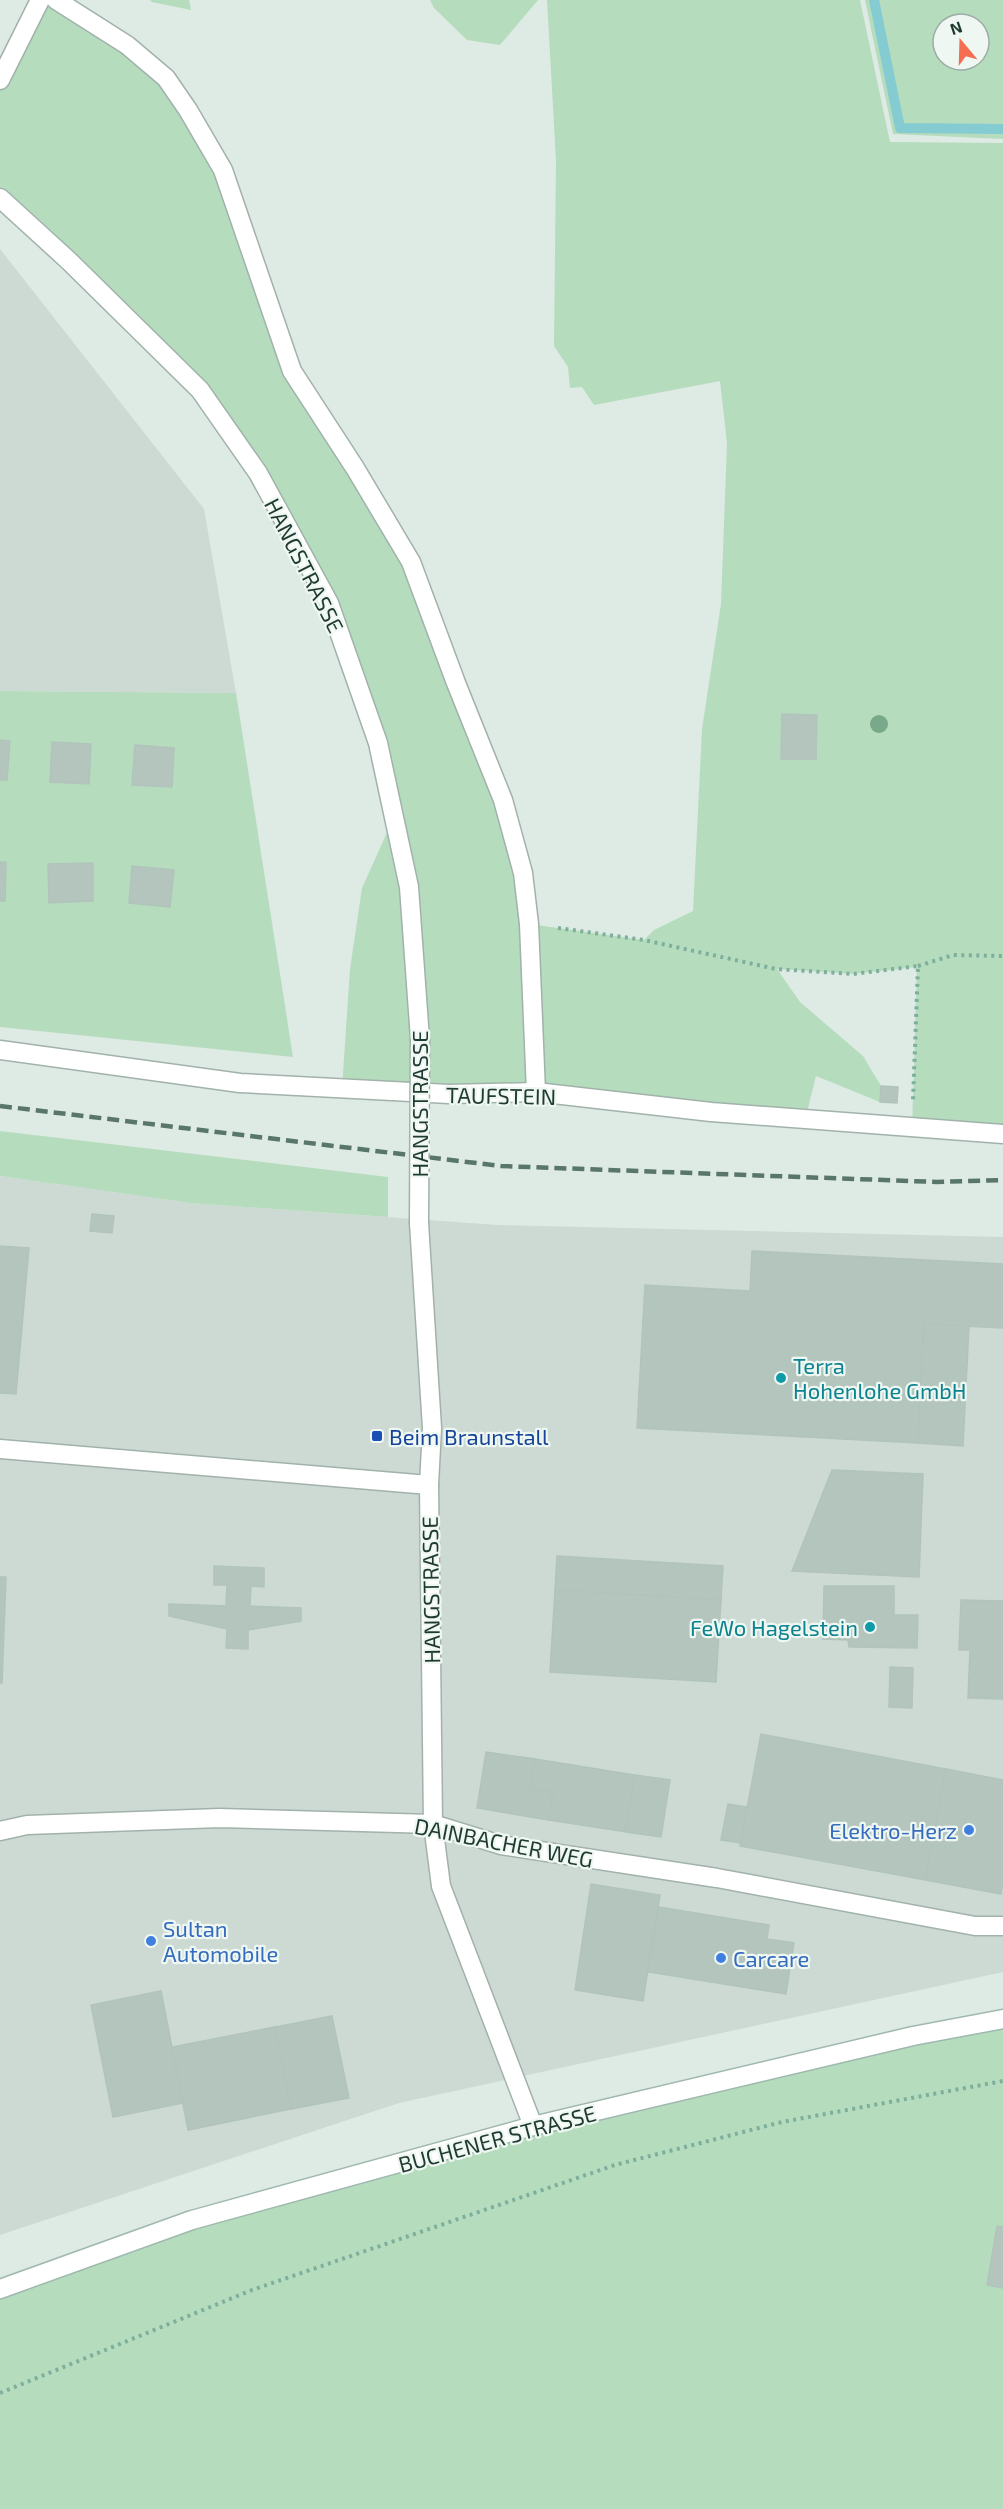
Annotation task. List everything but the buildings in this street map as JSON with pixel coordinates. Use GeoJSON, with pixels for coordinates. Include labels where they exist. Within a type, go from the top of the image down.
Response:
{"type":"FeatureCollection","features":[{"type":"Feature","properties":{"kind":"street"},"geometry":{"type":"LineString","coordinates":[[0,80],[40,0]]}},
{"type":"Feature","properties":{"kind":"street"},"geometry":{"type":"LineString","coordinates":[[56,0],[127,45],[166,78],[189,110],[223,170],[292,371],[355,468],[411,562],[503,800],[523,873],[529,924],[536,1092]]}},
{"type":"Feature","properties":{"kind":"street","name":"HANGSTRASSE"},"geometry":{"type":"LineString","coordinates":[[0,198],[69,261],[200,390],[258,473],[329,603],[378,743],[409,887],[420,1039],[419,1222],[432,1428],[429,1485],[433,1824],[441,1886],[533,2126]]}},
{"type":"Feature","properties":{"kind":"street","name":"TAUFSTEIN"},"geometry":{"type":"LineString","coordinates":[[0,1050],[240,1083],[449,1094],[536,1092],[711,1112],[912,1129],[1003,1134]]}},
{"type":"Feature","properties":{"kind":"street"},"geometry":{"type":"LineString","coordinates":[[0,1449],[274,1474],[429,1485]]}},
{"type":"Feature","properties":{"kind":"street","name":"DAINBACHER WEG"},"geometry":{"type":"LineString","coordinates":[[0,1831],[27,1825],[220,1818],[433,1824],[501,1845],[717,1878],[975,1926],[1003,1926]]}},
{"type":"Feature","properties":{"kind":"street","name":"BUCHENER STRASSE"},"geometry":{"type":"LineString","coordinates":[[0,2289],[192,2220],[533,2126],[913,2036],[1003,2019]]}},
{"type":"Feature","properties":{"kind":"path"},"geometry":{"type":"LineString","coordinates":[[529,924],[644,940],[776,969],[853,974],[918,966],[953,954],[1003,956]]}},
{"type":"Feature","properties":{"kind":"path"},"geometry":{"type":"LineString","coordinates":[[912,1129],[918,966]]}},
{"type":"Feature","properties":{"kind":"path"},"geometry":{"type":"LineString","coordinates":[[0,2392],[252,2290],[615,2165],[782,2122],[1003,2081]]}},
{"type":"Feature","properties":{"kind":"shaded area"},"geometry":{"type":"Polygon","coordinates":[[[0,249],[204,509],[236,693],[0,691],[0,249]]]}},
{"type":"Feature","properties":{"kind":"shaded area"},"geometry":{"type":"Polygon","coordinates":[[[0,1176],[190,1203],[497,1225],[1003,1237],[1003,1972],[399,2103],[0,2235],[0,1176]]]}},
{"type":"Feature","properties":{"kind":"green space"},"geometry":{"type":"Polygon","coordinates":[[[40,0],[56,0],[166,78],[223,170],[292,371],[411,562],[503,800],[529,924],[644,940],[654,930],[693,911],[702,729],[721,604],[727,443],[720,381],[594,405],[582,387],[570,388],[568,367],[554,346],[556,161],[547,0],[860,0],[890,142],[1003,143],[1003,1134],[912,1129],[917,967],[853,974],[777,969],[800,1002],[863,1056],[881,1086],[880,1102],[816,1076],[805,1120],[342,1088],[350,969],[362,888],[394,817],[329,603],[200,390],[0,198],[0,80],[40,0]]]}},
{"type":"Feature","properties":{"kind":"green space"},"geometry":{"type":"Polygon","coordinates":[[[150,0],[189,0],[191,10],[152,2],[150,0]]]}},
{"type":"Feature","properties":{"kind":"green space"},"geometry":{"type":"Polygon","coordinates":[[[430,0],[538,0],[500,45],[467,40],[434,8],[430,0]]]}},
{"type":"Feature","properties":{"kind":"green space"},"geometry":{"type":"Polygon","coordinates":[[[865,0],[1003,0],[1003,139],[893,134],[865,0]]]}},
{"type":"Feature","properties":{"kind":"green space"},"geometry":{"type":"Polygon","coordinates":[[[0,691],[236,693],[293,1057],[0,1027],[0,691]]]}},
{"type":"Feature","properties":{"kind":"green space"},"geometry":{"type":"Polygon","coordinates":[[[0,1131],[388,1177],[388,1217],[190,1203],[0,1176],[0,1131]]]}},
{"type":"Feature","properties":{"kind":"green space"},"geometry":{"type":"Polygon","coordinates":[[[1003,2019],[1003,2509],[0,2509],[0,2289],[192,2220],[533,2126],[1003,2019]]]}},
{"type":"Feature","properties":{"kind":"waterway"},"geometry":{"type":"LineString","coordinates":[[874,0],[900,128],[1003,129]]}},
{"type":"Feature","properties":{"kind":"railway"},"geometry":{"type":"LineString","coordinates":[[0,1106],[501,1166],[937,1182],[1003,1180]]}},
{"type":"Feature","properties":{"kind":"place","name":"Terra Hohenlohe GmbH"},"geometry":{"type":"Point","coordinates":[781,1378]}},
{"type":"Feature","properties":{"kind":"place","name":"Beim Braunstall"},"geometry":{"type":"Point","coordinates":[377,1436]}},
{"type":"Feature","properties":{"kind":"place","name":"FeWo Hagelstein"},"geometry":{"type":"Point","coordinates":[870,1627]}},
{"type":"Feature","properties":{"kind":"place","name":"Elektro-Herz"},"geometry":{"type":"Point","coordinates":[969,1830]}},
{"type":"Feature","properties":{"kind":"place","name":"Sultan Automobile"},"geometry":{"type":"Point","coordinates":[151,1941]}},
{"type":"Feature","properties":{"kind":"place","name":"Carcare"},"geometry":{"type":"Point","coordinates":[721,1958]}}]}
